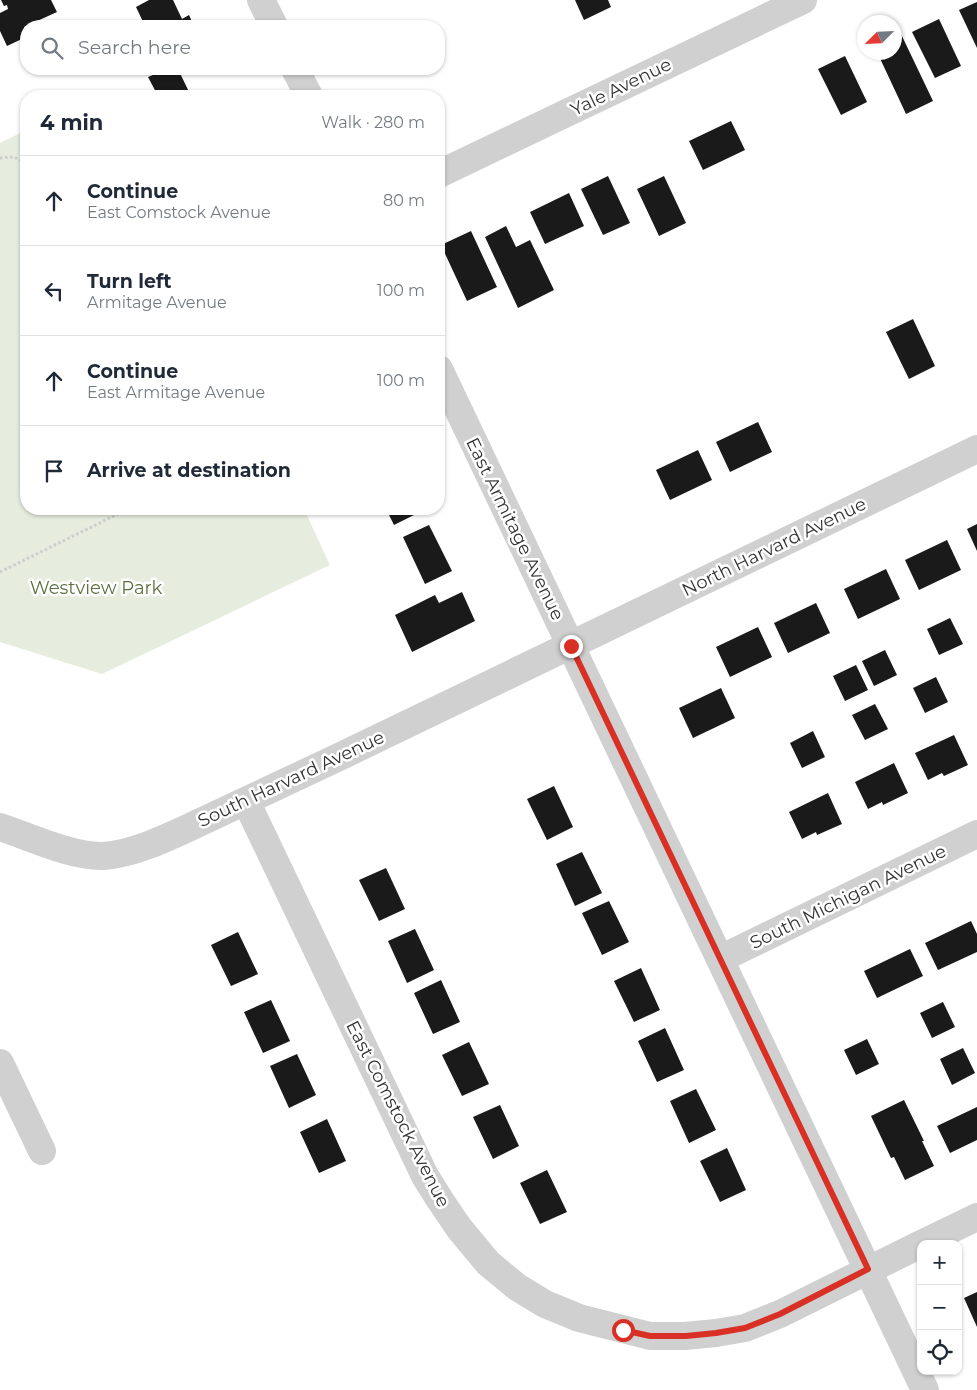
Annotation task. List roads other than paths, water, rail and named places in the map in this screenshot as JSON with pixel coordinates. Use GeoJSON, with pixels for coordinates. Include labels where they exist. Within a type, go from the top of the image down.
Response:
{"type":"FeatureCollection","features":[{"type":"Feature","properties":{"kind":"street"},"geometry":{"type":"LineString","coordinates":[[261,0],[271,20]]}},
{"type":"Feature","properties":{"kind":"street","name":"Yale Avenue"},"geometry":{"type":"LineString","coordinates":[[445,171],[803,0]]}},
{"type":"Feature","properties":{"kind":"street"},"geometry":{"type":"LineString","coordinates":[[298,75],[306,90]]}},
{"type":"Feature","properties":{"kind":"street","name":"East Armitage Avenue"},"geometry":{"type":"LineString","coordinates":[[445,382],[925,1390]]}},
{"type":"Feature","properties":{"kind":"street","name":"North Harvard Avenue"},"geometry":{"type":"LineString","coordinates":[[571,646],[977,449]]}},
{"type":"Feature","properties":{"kind":"street","name":"South Harvard Avenue"},"geometry":{"type":"LineString","coordinates":[[0,827],[82,854],[104,856],[131,851],[159,841],[246,801],[571,646]]}},
{"type":"Feature","properties":{"kind":"street","name":"East Comstock Avenue"},"geometry":{"type":"LineString","coordinates":[[246,801],[426,1176],[459,1228],[488,1263],[517,1287],[545,1304],[579,1318],[650,1336],[686,1336],[716,1333],[745,1328],[780,1314],[917,1246]]}},
{"type":"Feature","properties":{"kind":"street","name":"South Michigan Avenue"},"geometry":{"type":"LineString","coordinates":[[720,960],[977,834]]}},
{"type":"Feature","properties":{"kind":"street"},"geometry":{"type":"LineString","coordinates":[[0,1063],[42,1151]]}},
{"type":"Feature","properties":{"kind":"street","name":"East Comstock Avenue"},"geometry":{"type":"LineString","coordinates":[[929,1240],[977,1217]]}},
{"type":"Feature","properties":{"kind":"park label","name":"Westview Park"},"geometry":{"type":"Point","coordinates":[96,588]}}]}
